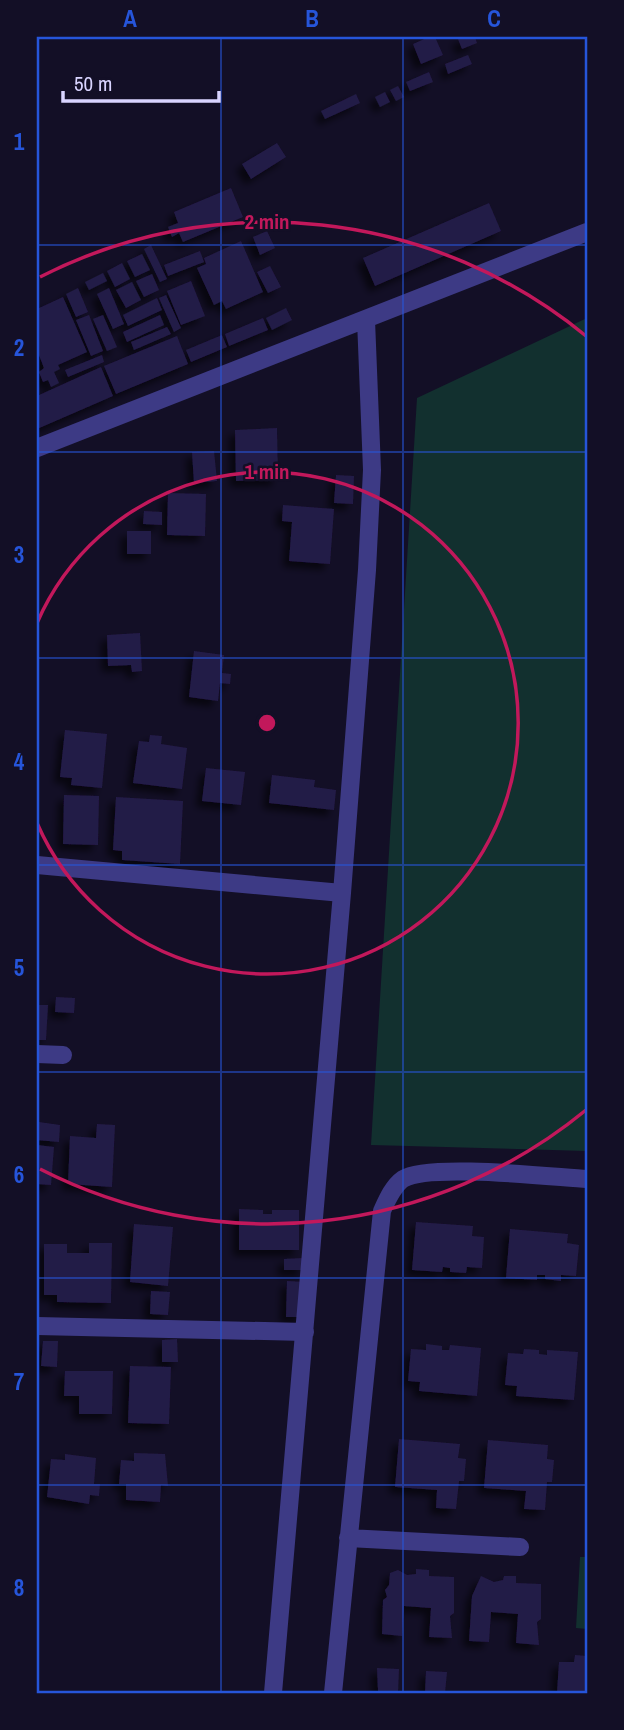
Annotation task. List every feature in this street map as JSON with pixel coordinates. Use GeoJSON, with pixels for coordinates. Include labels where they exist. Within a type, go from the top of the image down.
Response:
{"type":"FeatureCollection","features":[{"type":"Feature","properties":{"kind":"street"},"geometry":{"type":"LineString","coordinates":[[37,448],[587,232]]}},
{"type":"Feature","properties":{"kind":"street"},"geometry":{"type":"LineString","coordinates":[[273,1693],[342,893],[372,470],[366,320]]}},
{"type":"Feature","properties":{"kind":"street"},"geometry":{"type":"LineString","coordinates":[[37,865],[342,893]]}},
{"type":"Feature","properties":{"kind":"street"},"geometry":{"type":"LineString","coordinates":[[37,1054],[63,1055]]}},
{"type":"Feature","properties":{"kind":"street"},"geometry":{"type":"LineString","coordinates":[[333,1693],[382,1211],[390,1194],[402,1180],[442,1172],[587,1179]]}},
{"type":"Feature","properties":{"kind":"street"},"geometry":{"type":"LineString","coordinates":[[37,1325],[304,1332]]}},
{"type":"Feature","properties":{"kind":"street"},"geometry":{"type":"LineString","coordinates":[[348,1538],[520,1547]]}},
{"type":"Feature","properties":{"kind":"green space"},"geometry":{"type":"Polygon","coordinates":[[[587,318],[587,1151],[371,1145],[417,398],[587,318]]]}},
{"type":"Feature","properties":{"kind":"green space"},"geometry":{"type":"Polygon","coordinates":[[[580,1557],[587,1557],[587,1629],[576,1628],[580,1557]]]}},
{"type":"Feature","properties":{"kind":"building"},"geometry":{"type":"Polygon","coordinates":[[[435,37],[443,55],[421,64],[413,44],[435,37]]]}},
{"type":"Feature","properties":{"kind":"building"},"geometry":{"type":"Polygon","coordinates":[[[475,37],[477,43],[462,49],[458,39],[475,37]]]}},
{"type":"Feature","properties":{"kind":"building"},"geometry":{"type":"Polygon","coordinates":[[[468,55],[472,64],[448,74],[445,64],[468,55]]]}},
{"type":"Feature","properties":{"kind":"building"},"geometry":{"type":"Polygon","coordinates":[[[429,72],[433,82],[410,91],[406,82],[429,72]]]}},
{"type":"Feature","properties":{"kind":"building"},"geometry":{"type":"Polygon","coordinates":[[[398,86],[404,97],[396,101],[390,90],[398,86]]]}},
{"type":"Feature","properties":{"kind":"building"},"geometry":{"type":"Polygon","coordinates":[[[385,92],[390,102],[380,107],[375,97],[385,92]]]}},
{"type":"Feature","properties":{"kind":"building"},"geometry":{"type":"Polygon","coordinates":[[[356,94],[360,103],[325,119],[321,111],[356,94]]]}},
{"type":"Feature","properties":{"kind":"building"},"geometry":{"type":"Polygon","coordinates":[[[277,143],[286,157],[251,179],[242,164],[277,143]]]}},
{"type":"Feature","properties":{"kind":"building"},"geometry":{"type":"Polygon","coordinates":[[[231,188],[243,217],[183,242],[179,233],[172,237],[168,227],[178,223],[174,212],[231,188]]]}},
{"type":"Feature","properties":{"kind":"building"},"geometry":{"type":"Polygon","coordinates":[[[489,203],[501,231],[375,286],[363,258],[489,203]]]}},
{"type":"Feature","properties":{"kind":"building"},"geometry":{"type":"Polygon","coordinates":[[[267,231],[275,248],[260,255],[253,237],[267,231]]]}},
{"type":"Feature","properties":{"kind":"building"},"geometry":{"type":"Polygon","coordinates":[[[241,241],[263,292],[226,309],[222,301],[214,305],[197,268],[206,264],[204,258],[241,241]]]}},
{"type":"Feature","properties":{"kind":"building"},"geometry":{"type":"Polygon","coordinates":[[[151,245],[167,279],[160,282],[144,249],[151,245]]]}},
{"type":"Feature","properties":{"kind":"building"},"geometry":{"type":"Polygon","coordinates":[[[200,251],[204,262],[168,276],[164,265],[200,251]]]}},
{"type":"Feature","properties":{"kind":"building"},"geometry":{"type":"Polygon","coordinates":[[[142,254],[150,270],[135,277],[127,261],[142,254]]]}},
{"type":"Feature","properties":{"kind":"building"},"geometry":{"type":"Polygon","coordinates":[[[122,263],[130,279],[115,287],[107,271],[122,263]]]}},
{"type":"Feature","properties":{"kind":"building"},"geometry":{"type":"Polygon","coordinates":[[[270,266],[281,287],[268,293],[257,272],[270,266]]]}},
{"type":"Feature","properties":{"kind":"building"},"geometry":{"type":"Polygon","coordinates":[[[103,273],[107,281],[89,290],[85,282],[103,273]]]}},
{"type":"Feature","properties":{"kind":"building"},"geometry":{"type":"Polygon","coordinates":[[[152,274],[159,290],[144,297],[136,281],[152,274]]]}},
{"type":"Feature","properties":{"kind":"building"},"geometry":{"type":"Polygon","coordinates":[[[191,281],[205,316],[181,325],[167,291],[191,281]]]}},
{"type":"Feature","properties":{"kind":"building"},"geometry":{"type":"Polygon","coordinates":[[[132,282],[141,300],[126,308],[116,290],[132,282]]]}},
{"type":"Feature","properties":{"kind":"building"},"geometry":{"type":"Polygon","coordinates":[[[78,288],[88,312],[76,317],[66,294],[78,288]]]}},
{"type":"Feature","properties":{"kind":"building"},"geometry":{"type":"Polygon","coordinates":[[[109,288],[124,324],[113,329],[97,294],[109,288]]]}},
{"type":"Feature","properties":{"kind":"building"},"geometry":{"type":"Polygon","coordinates":[[[166,295],[181,328],[174,332],[159,298],[166,295]]]}},
{"type":"Feature","properties":{"kind":"building"},"geometry":{"type":"Polygon","coordinates":[[[63,297],[87,352],[58,365],[60,369],[54,372],[59,383],[51,387],[48,380],[43,382],[39,372],[44,368],[37,350],[37,309],[63,297]]]}},
{"type":"Feature","properties":{"kind":"building"},"geometry":{"type":"Polygon","coordinates":[[[157,298],[162,310],[128,326],[123,315],[157,298]]]}},
{"type":"Feature","properties":{"kind":"building"},"geometry":{"type":"Polygon","coordinates":[[[286,308],[292,320],[272,330],[266,318],[286,308]]]}},
{"type":"Feature","properties":{"kind":"building"},"geometry":{"type":"Polygon","coordinates":[[[89,315],[103,351],[91,356],[76,320],[89,315]]]}},
{"type":"Feature","properties":{"kind":"building"},"geometry":{"type":"Polygon","coordinates":[[[103,315],[117,347],[107,351],[93,319],[103,315]]]}},
{"type":"Feature","properties":{"kind":"building"},"geometry":{"type":"Polygon","coordinates":[[[160,315],[164,325],[127,342],[123,332],[160,315]]]}},
{"type":"Feature","properties":{"kind":"building"},"geometry":{"type":"Polygon","coordinates":[[[263,318],[268,330],[229,346],[225,334],[263,318]]]}},
{"type":"Feature","properties":{"kind":"building"},"geometry":{"type":"Polygon","coordinates":[[[167,327],[171,334],[134,350],[131,342],[167,327]]]}},
{"type":"Feature","properties":{"kind":"building"},"geometry":{"type":"Polygon","coordinates":[[[222,335],[227,347],[191,362],[186,350],[222,335]]]}},
{"type":"Feature","properties":{"kind":"building"},"geometry":{"type":"Polygon","coordinates":[[[177,336],[188,364],[116,394],[104,366],[177,336]]]}},
{"type":"Feature","properties":{"kind":"building"},"geometry":{"type":"Polygon","coordinates":[[[102,355],[104,362],[68,377],[65,370],[102,355]]]}},
{"type":"Feature","properties":{"kind":"building"},"geometry":{"type":"Polygon","coordinates":[[[101,367],[113,396],[37,429],[37,396],[101,367]]]}},
{"type":"Feature","properties":{"kind":"building"},"geometry":{"type":"Polygon","coordinates":[[[277,428],[278,480],[236,481],[235,430],[277,428]]]}},
{"type":"Feature","properties":{"kind":"building"},"geometry":{"type":"Polygon","coordinates":[[[214,451],[217,481],[194,483],[192,452],[214,451]]]}},
{"type":"Feature","properties":{"kind":"building"},"geometry":{"type":"Polygon","coordinates":[[[336,475],[354,476],[353,504],[334,503],[336,475]]]}},
{"type":"Feature","properties":{"kind":"building"},"geometry":{"type":"Polygon","coordinates":[[[168,493],[206,494],[205,536],[167,535],[168,493]]]}},
{"type":"Feature","properties":{"kind":"building"},"geometry":{"type":"Polygon","coordinates":[[[283,505],[334,509],[330,564],[289,561],[292,522],[282,521],[283,505]]]}},
{"type":"Feature","properties":{"kind":"building"},"geometry":{"type":"Polygon","coordinates":[[[144,511],[162,512],[162,525],[143,524],[144,511]]]}},
{"type":"Feature","properties":{"kind":"building"},"geometry":{"type":"Polygon","coordinates":[[[127,531],[151,531],[151,554],[127,554],[127,531]]]}},
{"type":"Feature","properties":{"kind":"building"},"geometry":{"type":"Polygon","coordinates":[[[140,633],[142,671],[132,672],[131,665],[108,666],[107,635],[140,633]]]}},
{"type":"Feature","properties":{"kind":"building"},"geometry":{"type":"Polygon","coordinates":[[[194,651],[224,655],[222,673],[231,674],[230,684],[220,683],[218,701],[189,697],[194,651]]]}},
{"type":"Feature","properties":{"kind":"building"},"geometry":{"type":"Polygon","coordinates":[[[65,730],[107,734],[102,788],[71,785],[72,778],[60,777],[65,730]]]}},
{"type":"Feature","properties":{"kind":"building"},"geometry":{"type":"Polygon","coordinates":[[[150,735],[162,736],[161,744],[187,748],[182,789],[133,783],[139,741],[149,742],[150,735]]]}},
{"type":"Feature","properties":{"kind":"building"},"geometry":{"type":"Polygon","coordinates":[[[206,768],[245,772],[241,805],[202,801],[206,768]]]}},
{"type":"Feature","properties":{"kind":"building"},"geometry":{"type":"Polygon","coordinates":[[[272,775],[315,780],[314,787],[336,790],[334,810],[269,803],[272,775]]]}},
{"type":"Feature","properties":{"kind":"building"},"geometry":{"type":"Polygon","coordinates":[[[64,795],[99,796],[98,845],[63,844],[64,795]]]}},
{"type":"Feature","properties":{"kind":"building"},"geometry":{"type":"Polygon","coordinates":[[[116,797],[183,801],[180,864],[122,860],[122,851],[113,850],[116,797]]]}},
{"type":"Feature","properties":{"kind":"building"},"geometry":{"type":"Polygon","coordinates":[[[56,997],[75,998],[74,1013],[55,1012],[56,997]]]}},
{"type":"Feature","properties":{"kind":"building"},"geometry":{"type":"Polygon","coordinates":[[[37,1005],[48,1005],[46,1040],[37,1040],[37,1005]]]}},
{"type":"Feature","properties":{"kind":"building"},"geometry":{"type":"Polygon","coordinates":[[[39,1122],[60,1125],[59,1142],[37,1140],[39,1122]]]}},
{"type":"Feature","properties":{"kind":"building"},"geometry":{"type":"Polygon","coordinates":[[[97,1124],[115,1125],[112,1187],[68,1184],[70,1136],[96,1138],[97,1124]]]}},
{"type":"Feature","properties":{"kind":"building"},"geometry":{"type":"Polygon","coordinates":[[[37,1145],[54,1147],[51,1185],[37,1184],[37,1145]]]}},
{"type":"Feature","properties":{"kind":"building"},"geometry":{"type":"Polygon","coordinates":[[[239,1209],[263,1210],[263,1214],[272,1214],[272,1210],[299,1210],[299,1250],[239,1250],[239,1209]]]}},
{"type":"Feature","properties":{"kind":"building"},"geometry":{"type":"Polygon","coordinates":[[[416,1222],[473,1226],[472,1236],[484,1237],[482,1268],[467,1267],[466,1273],[450,1272],[450,1268],[443,1267],[442,1272],[412,1270],[416,1222]]]}},
{"type":"Feature","properties":{"kind":"building"},"geometry":{"type":"Polygon","coordinates":[[[134,1224],[173,1227],[168,1286],[130,1282],[134,1224]]]}},
{"type":"Feature","properties":{"kind":"building"},"geometry":{"type":"Polygon","coordinates":[[[510,1229],[568,1234],[567,1243],[579,1245],[576,1276],[561,1275],[561,1281],[545,1279],[545,1275],[537,1275],[537,1280],[506,1278],[510,1229]]]}},
{"type":"Feature","properties":{"kind":"building"},"geometry":{"type":"Polygon","coordinates":[[[89,1243],[112,1243],[111,1303],[57,1302],[57,1295],[44,1295],[44,1244],[67,1244],[67,1253],[89,1253],[89,1243]]]}},
{"type":"Feature","properties":{"kind":"building"},"geometry":{"type":"Polygon","coordinates":[[[303,1258],[304,1270],[284,1270],[284,1259],[303,1258]]]}},
{"type":"Feature","properties":{"kind":"building"},"geometry":{"type":"Polygon","coordinates":[[[287,1281],[305,1282],[303,1317],[286,1317],[287,1281]]]}},
{"type":"Feature","properties":{"kind":"building"},"geometry":{"type":"Polygon","coordinates":[[[151,1291],[170,1292],[168,1315],[150,1314],[151,1291]]]}},
{"type":"Feature","properties":{"kind":"building"},"geometry":{"type":"Polygon","coordinates":[[[177,1339],[178,1362],[162,1362],[162,1340],[177,1339]]]}},
{"type":"Feature","properties":{"kind":"building"},"geometry":{"type":"Polygon","coordinates":[[[43,1341],[58,1341],[57,1367],[41,1366],[43,1341]]]}},
{"type":"Feature","properties":{"kind":"building"},"geometry":{"type":"Polygon","coordinates":[[[426,1344],[442,1346],[442,1350],[449,1350],[450,1345],[481,1348],[477,1396],[419,1391],[420,1382],[408,1381],[411,1349],[426,1350],[426,1344]]]}},
{"type":"Feature","properties":{"kind":"building"},"geometry":{"type":"Polygon","coordinates":[[[524,1349],[539,1350],[539,1354],[547,1355],[547,1350],[578,1352],[574,1400],[516,1396],[517,1386],[505,1385],[508,1353],[523,1354],[524,1349]]]}},
{"type":"Feature","properties":{"kind":"building"},"geometry":{"type":"Polygon","coordinates":[[[130,1366],[171,1367],[169,1424],[128,1423],[130,1366]]]}},
{"type":"Feature","properties":{"kind":"building"},"geometry":{"type":"Polygon","coordinates":[[[65,1371],[113,1371],[112,1414],[79,1414],[79,1396],[64,1396],[65,1371]]]}},
{"type":"Feature","properties":{"kind":"building"},"geometry":{"type":"Polygon","coordinates":[[[399,1439],[460,1444],[458,1458],[466,1459],[464,1481],[459,1481],[456,1509],[436,1508],[437,1490],[395,1487],[399,1439]]]}},
{"type":"Feature","properties":{"kind":"building"},"geometry":{"type":"Polygon","coordinates":[[[488,1440],[548,1445],[547,1459],[554,1460],[552,1482],[547,1482],[545,1510],[524,1509],[526,1491],[484,1488],[488,1440]]]}},
{"type":"Feature","properties":{"kind":"building"},"geometry":{"type":"Polygon","coordinates":[[[134,1453],[165,1454],[168,1486],[161,1485],[160,1502],[126,1500],[126,1484],[119,1484],[121,1460],[134,1461],[134,1453]]]}},
{"type":"Feature","properties":{"kind":"building"},"geometry":{"type":"Polygon","coordinates":[[[65,1454],[96,1458],[94,1484],[100,1484],[99,1496],[90,1495],[89,1504],[47,1497],[51,1459],[65,1460],[65,1454]]]}},
{"type":"Feature","properties":{"kind":"building"},"geometry":{"type":"Polygon","coordinates":[[[416,1569],[429,1570],[429,1576],[454,1577],[454,1613],[450,1616],[452,1638],[429,1637],[431,1608],[404,1606],[402,1636],[382,1634],[383,1600],[387,1597],[385,1590],[389,1585],[390,1573],[398,1570],[407,1575],[416,1574],[416,1569]]]}},
{"type":"Feature","properties":{"kind":"building"},"geometry":{"type":"Polygon","coordinates":[[[481,1576],[494,1582],[503,1580],[504,1576],[516,1576],[516,1583],[541,1584],[541,1619],[537,1622],[539,1645],[516,1643],[518,1614],[491,1612],[489,1642],[469,1641],[472,1596],[481,1576]]]}},
{"type":"Feature","properties":{"kind":"building"},"geometry":{"type":"Polygon","coordinates":[[[575,1655],[587,1656],[587,1693],[557,1693],[559,1662],[574,1662],[575,1655]]]}},
{"type":"Feature","properties":{"kind":"building"},"geometry":{"type":"Polygon","coordinates":[[[377,1668],[399,1669],[398,1693],[375,1693],[378,1691],[377,1668]]]}},
{"type":"Feature","properties":{"kind":"building"},"geometry":{"type":"Polygon","coordinates":[[[426,1671],[447,1672],[445,1693],[425,1693],[426,1671]]]}}]}
